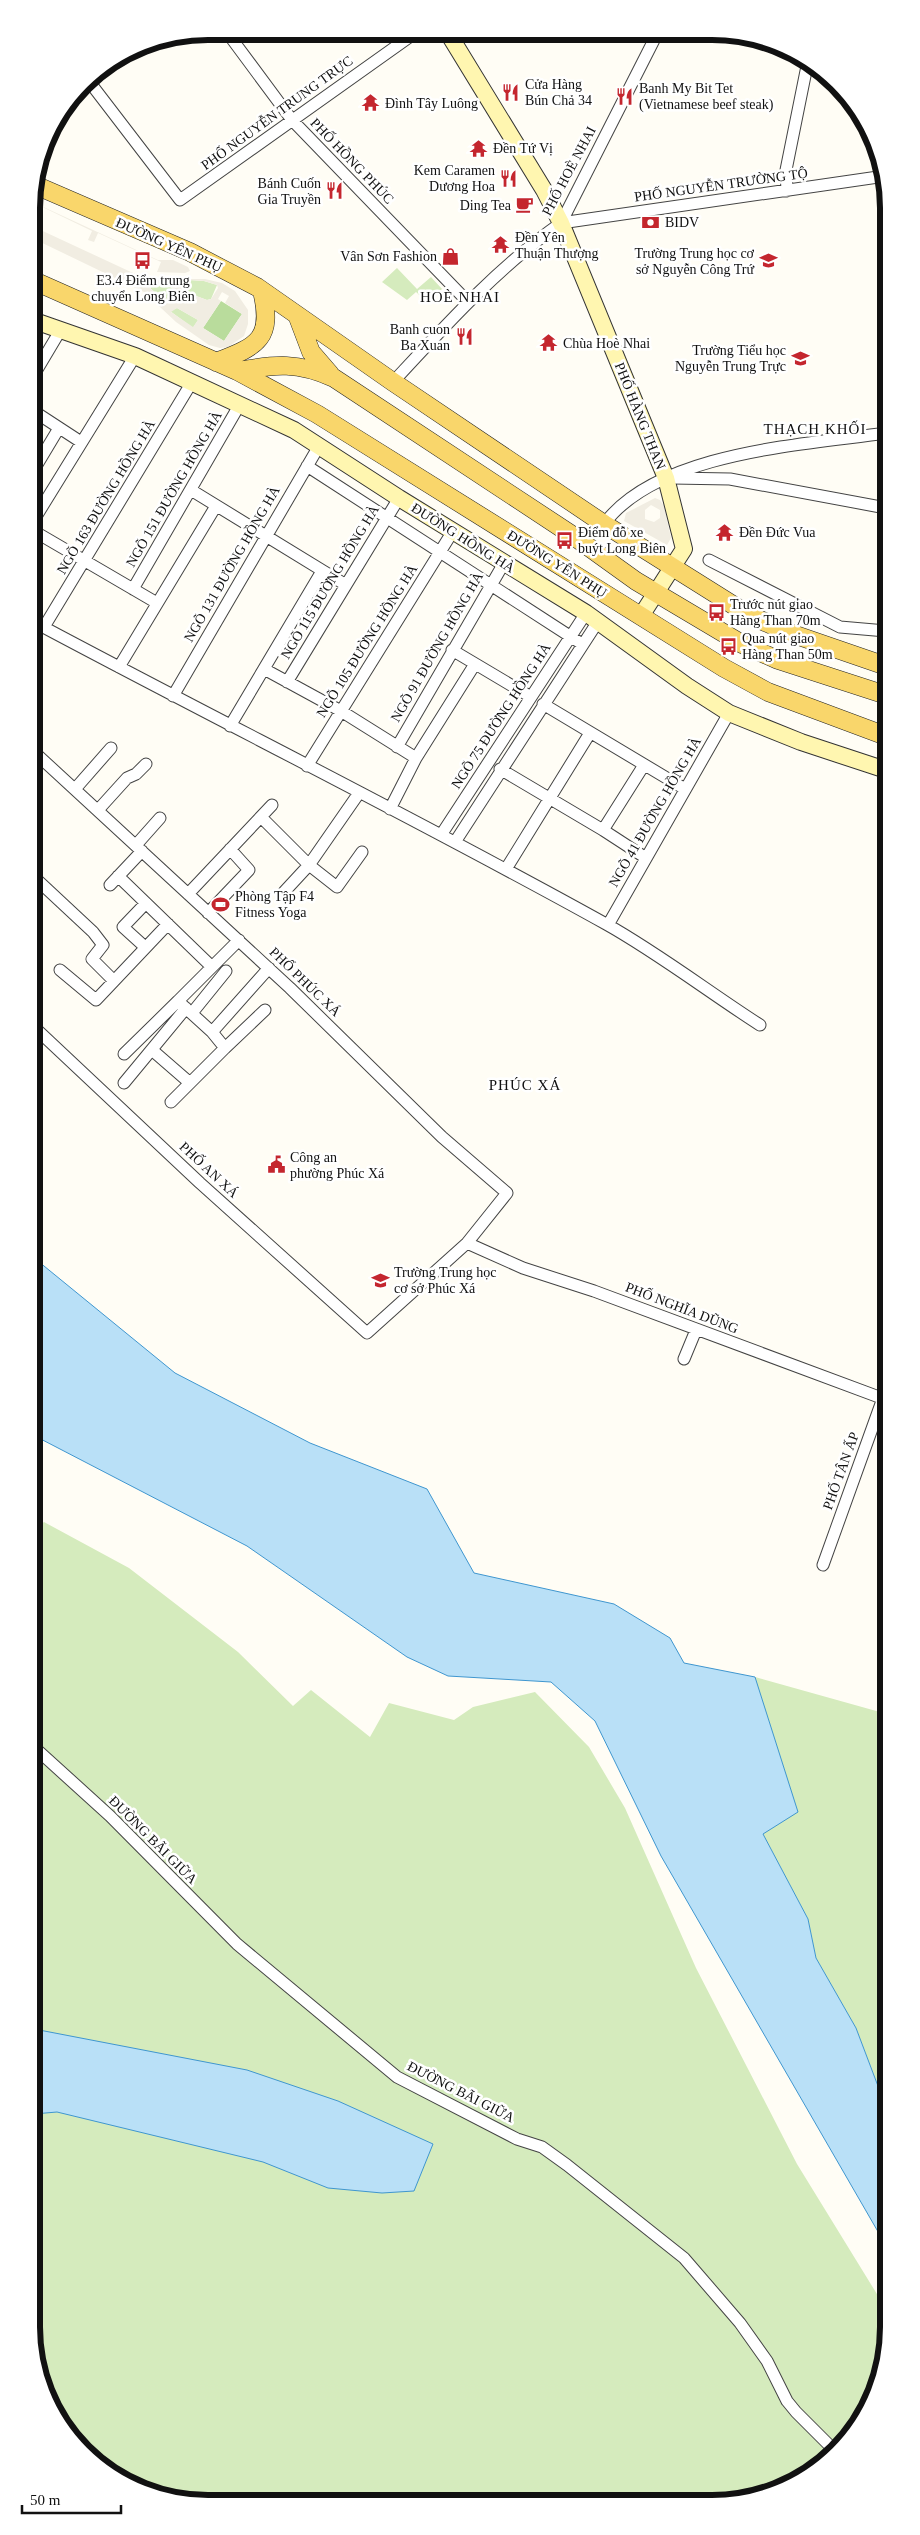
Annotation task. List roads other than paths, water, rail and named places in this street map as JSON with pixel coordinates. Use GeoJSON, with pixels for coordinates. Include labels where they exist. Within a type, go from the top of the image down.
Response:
{"type":"FeatureCollection","features":[{"type":"Feature","properties":{"kind":"main road","name":"ĐƯỜNG YÊN PHỤ"},"geometry":{"type":"LineString","coordinates":[[41,188],[190,252],[262,291],[604,524],[673,568],[770,625],[880,664]]}},
{"type":"Feature","properties":{"kind":"main road","name":"ĐƯỜNG YÊN PHỤ"},"geometry":{"type":"LineString","coordinates":[[40,284],[237,371],[365,444],[724,668],[768,692],[812,711],[880,734]]}},
{"type":"Feature","properties":{"kind":"main road"},"geometry":{"type":"LineString","coordinates":[[216,362],[250,347],[262,333],[267,316],[262,291]]}},
{"type":"Feature","properties":{"kind":"main road","name":"ĐƯỜNG YÊN PHỤ"},"geometry":{"type":"LineString","coordinates":[[297,315],[311,352],[334,378]]}},
{"type":"Feature","properties":{"kind":"main road","name":"ĐƯỜNG YÊN PHỤ"},"geometry":{"type":"LineString","coordinates":[[237,371],[286,365],[315,370],[334,378],[572,535],[657,594],[742,644],[778,660],[880,693]]}},
{"type":"Feature","properties":{"kind":"street","name":"PHỐ HỒNG PHÚC"},"geometry":{"type":"LineString","coordinates":[[233,40],[292,120],[468,302]]}},
{"type":"Feature","properties":{"kind":"street","name":"PHỐ NGUYỄN TRUNG TRỰC"},"geometry":{"type":"LineString","coordinates":[[93,86],[180,200],[405,40]]}},
{"type":"Feature","properties":{"kind":"street","name":"PHỐ HÀNG THAN"},"geometry":{"type":"LineString","coordinates":[[452,40],[544,190],[561,223],[666,478],[684,549],[642,616]]}},
{"type":"Feature","properties":{"kind":"street","name":"PHỐ HOÈ NHAI"},"geometry":{"type":"LineString","coordinates":[[393,382],[468,302],[543,236],[561,223],[654,40]]}},
{"type":"Feature","properties":{"kind":"street"},"geometry":{"type":"LineString","coordinates":[[787,191],[786,170],[806,70]]}},
{"type":"Feature","properties":{"kind":"street","name":"PHỐ NGUYỄN TRƯỜNG TỘ"},"geometry":{"type":"LineString","coordinates":[[561,223],[877,177]]}},
{"type":"Feature","properties":{"kind":"street","name":"ĐƯỜNG HỒNG HÀ"},"geometry":{"type":"LineString","coordinates":[[40,323],[135,356],[294,430],[591,618],[729,713],[801,742],[880,768]]}},
{"type":"Feature","properties":{"kind":"street"},"geometry":{"type":"LineString","coordinates":[[40,365],[60,331]]}},
{"type":"Feature","properties":{"kind":"street"},"geometry":{"type":"LineString","coordinates":[[40,510],[135,356]]}},
{"type":"Feature","properties":{"kind":"street","name":"NGÕ 163 ĐƯỜNG HỒNG HÀ"},"geometry":{"type":"LineString","coordinates":[[44,627],[192,382]]}},
{"type":"Feature","properties":{"kind":"street","name":"NGÕ 151 ĐƯỜNG HỒNG HÀ"},"geometry":{"type":"LineString","coordinates":[[133,589],[240,404]]}},
{"type":"Feature","properties":{"kind":"street"},"geometry":{"type":"LineString","coordinates":[[40,416],[81,442]]}},
{"type":"Feature","properties":{"kind":"street"},"geometry":{"type":"LineString","coordinates":[[40,459],[58,428]]}},
{"type":"Feature","properties":{"kind":"street"},"geometry":{"type":"LineString","coordinates":[[604,524],[618,506],[666,478],[726,456],[880,433]]}},
{"type":"Feature","properties":{"kind":"street","name":"NGÕ 131 ĐƯỜNG HỒNG HÀ"},"geometry":{"type":"LineString","coordinates":[[173,696],[319,446]]}},
{"type":"Feature","properties":{"kind":"street"},"geometry":{"type":"LineString","coordinates":[[726,456],[721,464],[730,479]]}},
{"type":"Feature","properties":{"kind":"street","name":"ĐƯỜNG HỒNG HÀ"},"geometry":{"type":"LineString","coordinates":[[307,466],[582,644]]}},
{"type":"Feature","properties":{"kind":"street"},"geometry":{"type":"LineString","coordinates":[[666,478],[730,479],[880,507]]}},
{"type":"Feature","properties":{"kind":"street"},"geometry":{"type":"LineString","coordinates":[[191,490],[346,586]]}},
{"type":"Feature","properties":{"kind":"street","name":"NGÕ 115 ĐƯỜNG HỒNG HÀ"},"geometry":{"type":"LineString","coordinates":[[287,682],[399,498]]}},
{"type":"Feature","properties":{"kind":"street"},"geometry":{"type":"LineString","coordinates":[[119,667],[216,506]]}},
{"type":"Feature","properties":{"kind":"street","name":"NGÕ 105 ĐƯỜNG HỒNG HÀ"},"geometry":{"type":"LineString","coordinates":[[306,766],[453,532]]}},
{"type":"Feature","properties":{"kind":"street"},"geometry":{"type":"LineString","coordinates":[[40,535],[157,603]]}},
{"type":"Feature","properties":{"kind":"street"},"geometry":{"type":"LineString","coordinates":[[709,560],[840,627],[880,630]]}},
{"type":"Feature","properties":{"kind":"street","name":"NGÕ 91 ĐƯỜNG HỒNG HÀ"},"geometry":{"type":"LineString","coordinates":[[397,747],[490,584],[504,563]]}},
{"type":"Feature","properties":{"kind":"street","name":"NGÕ 115 ĐƯỜNG HỒNG HÀ"},"geometry":{"type":"LineString","coordinates":[[230,726],[322,571]]}},
{"type":"Feature","properties":{"kind":"street","name":"NGÕ 75 ĐƯỜNG HỒNG HÀ"},"geometry":{"type":"LineString","coordinates":[[441,835],[571,637],[591,618]]}},
{"type":"Feature","properties":{"kind":"street","name":"NGÕ 75 ĐƯỜNG HỒNG HÀ"},"geometry":{"type":"LineString","coordinates":[[455,842],[582,644],[591,618]]}},
{"type":"Feature","properties":{"kind":"street"},"geometry":{"type":"LineString","coordinates":[[40,625],[306,766],[455,842],[608,925],[760,1025]]}},
{"type":"Feature","properties":{"kind":"street"},"geometry":{"type":"LineString","coordinates":[[452,650],[531,696]]}},
{"type":"Feature","properties":{"kind":"street"},"geometry":{"type":"LineString","coordinates":[[390,809],[416,758],[475,664]]}},
{"type":"Feature","properties":{"kind":"street"},"geometry":{"type":"LineString","coordinates":[[264,668],[341,711],[416,758]]}},
{"type":"Feature","properties":{"kind":"street"},"geometry":{"type":"LineString","coordinates":[[543,704],[685,789]]}},
{"type":"Feature","properties":{"kind":"street","name":"NGÕ 41 ĐƯỜNG HỒNG HÀ"},"geometry":{"type":"LineString","coordinates":[[608,925],[729,713]]}},
{"type":"Feature","properties":{"kind":"street"},"geometry":{"type":"LineString","coordinates":[[506,869],[590,732]]}},
{"type":"Feature","properties":{"kind":"street"},"geometry":{"type":"LineString","coordinates":[[76,789],[111,748]]}},
{"type":"Feature","properties":{"kind":"street","name":"PHỐ PHÚC XÁ"},"geometry":{"type":"LineString","coordinates":[[40,757],[269,968],[442,1137],[507,1193],[467,1243]]}},
{"type":"Feature","properties":{"kind":"street"},"geometry":{"type":"LineString","coordinates":[[98,810],[127,778],[136,774],[146,764]]}},
{"type":"Feature","properties":{"kind":"street"},"geometry":{"type":"LineString","coordinates":[[604,830],[644,765]]}},
{"type":"Feature","properties":{"kind":"street"},"geometry":{"type":"LineString","coordinates":[[500,770],[604,830],[646,858]]}},
{"type":"Feature","properties":{"kind":"street"},"geometry":{"type":"LineString","coordinates":[[284,892],[310,865],[359,793]]}},
{"type":"Feature","properties":{"kind":"street"},"geometry":{"type":"LineString","coordinates":[[188,894],[272,805]]}},
{"type":"Feature","properties":{"kind":"street"},"geometry":{"type":"LineString","coordinates":[[261,817],[310,865],[337,887],[362,852]]}},
{"type":"Feature","properties":{"kind":"street"},"geometry":{"type":"LineString","coordinates":[[160,818],[114,880],[146,903],[212,967]]}},
{"type":"Feature","properties":{"kind":"street"},"geometry":{"type":"LineString","coordinates":[[208,913],[249,870],[230,849]]}},
{"type":"Feature","properties":{"kind":"street"},"geometry":{"type":"LineString","coordinates":[[40,883],[93,932],[103,945],[92,959],[114,981]]}},
{"type":"Feature","properties":{"kind":"street"},"geometry":{"type":"LineString","coordinates":[[146,903],[123,928],[146,948]]}},
{"type":"Feature","properties":{"kind":"street"},"geometry":{"type":"LineString","coordinates":[[60,970],[96,1000],[168,924]]}},
{"type":"Feature","properties":{"kind":"street"},"geometry":{"type":"LineString","coordinates":[[124,1083],[185,1007],[212,967],[239,940]]}},
{"type":"Feature","properties":{"kind":"street"},"geometry":{"type":"LineString","coordinates":[[212,1032],[269,968]]}},
{"type":"Feature","properties":{"kind":"street"},"geometry":{"type":"LineString","coordinates":[[124,1054],[185,1007],[226,971]]}},
{"type":"Feature","properties":{"kind":"street"},"geometry":{"type":"LineString","coordinates":[[185,1007],[212,1032],[225,1048]]}},
{"type":"Feature","properties":{"kind":"street"},"geometry":{"type":"LineString","coordinates":[[171,1102],[265,1010]]}},
{"type":"Feature","properties":{"kind":"street","name":"PHỐ AN XÁ"},"geometry":{"type":"LineString","coordinates":[[40,1033],[200,1183],[367,1333],[467,1243]]}},
{"type":"Feature","properties":{"kind":"street"},"geometry":{"type":"LineString","coordinates":[[152,1050],[190,1083]]}},
{"type":"Feature","properties":{"kind":"street","name":"PHỐ NGHĨA DŨNG"},"geometry":{"type":"LineString","coordinates":[[467,1243],[523,1268],[594,1291],[880,1398]]}},
{"type":"Feature","properties":{"kind":"street"},"geometry":{"type":"LineString","coordinates":[[684,1359],[696,1330]]}},
{"type":"Feature","properties":{"kind":"street","name":"PHỐ TÂN ẤP"},"geometry":{"type":"LineString","coordinates":[[823,1566],[880,1413]]}},
{"type":"Feature","properties":{"kind":"street","name":"ĐƯỜNG BÃI GIỮA"},"geometry":{"type":"LineString","coordinates":[[40,1752],[110,1816],[237,1944],[397,2077],[517,2139],[542,2147],[684,2258],[740,2323],[767,2361],[787,2401],[830,2446]]}},
{"type":"Feature","properties":{"kind":"water"},"geometry":{"type":"Polygon","coordinates":[[[40,1263],[175,1373],[310,1443],[427,1489],[474,1573],[614,1604],[670,1638],[684,1663],[755,1677],[798,1812],[763,1834],[808,1919],[816,1958],[856,2028],[880,2091],[880,2235],[661,1856],[595,1721],[551,1682],[448,1676],[407,1657],[247,1546],[40,1439],[40,1263]]]}},
{"type":"Feature","properties":{"kind":"water"},"geometry":{"type":"Polygon","coordinates":[[[40,2030],[247,2070],[338,2101],[433,2144],[414,2191],[382,2193],[328,2188],[263,2162],[57,2112],[40,2113],[40,2030]]]}},
{"type":"Feature","properties":{"kind":"place","name":"Cửa Hàng Bún Chả 34"},"geometry":{"type":"Point","coordinates":[511,92]}},
{"type":"Feature","properties":{"kind":"place","name":"Banh My Bit Tet (Vietnamese beef steak)"},"geometry":{"type":"Point","coordinates":[625,96]}},
{"type":"Feature","properties":{"kind":"place","name":"Đình Tây Luông"},"geometry":{"type":"Point","coordinates":[371,103]}},
{"type":"Feature","properties":{"kind":"place","name":"Đền Tứ Vị"},"geometry":{"type":"Point","coordinates":[479,148]}},
{"type":"Feature","properties":{"kind":"place","name":"Kem Caramen Dương Hoa"},"geometry":{"type":"Point","coordinates":[509,178]}},
{"type":"Feature","properties":{"kind":"place","name":"Bánh Cuốn Gia Truyền"},"geometry":{"type":"Point","coordinates":[335,191]}},
{"type":"Feature","properties":{"kind":"place","name":"Ding Tea"},"geometry":{"type":"Point","coordinates":[525,205]}},
{"type":"Feature","properties":{"kind":"place","name":"BIDV"},"geometry":{"type":"Point","coordinates":[651,222]}},
{"type":"Feature","properties":{"kind":"place","name":"Đền Yên Thuận Thượng"},"geometry":{"type":"Point","coordinates":[501,245]}},
{"type":"Feature","properties":{"kind":"place","name":"Vân Sơn Fashion"},"geometry":{"type":"Point","coordinates":[451,256]}},
{"type":"Feature","properties":{"kind":"place","name":"E3.4 Điểm trung chuyển Long Biên"},"geometry":{"type":"Point","coordinates":[143,260]}},
{"type":"Feature","properties":{"kind":"place","name":"Trường Trung học cơ sở Nguyễn Công Trứ"},"geometry":{"type":"Point","coordinates":[768,261]}},
{"type":"Feature","properties":{"kind":"place","name":"Banh cuon Ba Xuan"},"geometry":{"type":"Point","coordinates":[464,337]}},
{"type":"Feature","properties":{"kind":"place","name":"Chùa Hoè Nhai"},"geometry":{"type":"Point","coordinates":[549,343]}},
{"type":"Feature","properties":{"kind":"place","name":"Trường Tiểu học Nguyễn Trung Trực"},"geometry":{"type":"Point","coordinates":[800,358]}},
{"type":"Feature","properties":{"kind":"place","name":"Đền Đức Vua"},"geometry":{"type":"Point","coordinates":[725,532]}},
{"type":"Feature","properties":{"kind":"place","name":"Điểm đỗ xe buýt Long Biên"},"geometry":{"type":"Point","coordinates":[564,540]}},
{"type":"Feature","properties":{"kind":"place","name":"Trước nút giao Hàng Than 70m"},"geometry":{"type":"Point","coordinates":[716,612]}},
{"type":"Feature","properties":{"kind":"place","name":"Qua nút giao Hàng Than 50m"},"geometry":{"type":"Point","coordinates":[728,646]}},
{"type":"Feature","properties":{"kind":"place","name":"Phòng Tập F4 Fitness Yoga"},"geometry":{"type":"Point","coordinates":[221,904]}},
{"type":"Feature","properties":{"kind":"place","name":"Công an phường Phúc Xá"},"geometry":{"type":"Point","coordinates":[276,1165]}},
{"type":"Feature","properties":{"kind":"place","name":"Trường Trung học cơ sở Phúc Xá"},"geometry":{"type":"Point","coordinates":[380,1280]}},
{"type":"Feature","properties":{"kind":"district","name":"HOÈ NHAI"},"geometry":{"type":"Point","coordinates":[460,297]}},
{"type":"Feature","properties":{"kind":"district","name":"THẠCH KHỐI"},"geometry":{"type":"Point","coordinates":[815,429]}},
{"type":"Feature","properties":{"kind":"district","name":"PHÚC XÁ"},"geometry":{"type":"Point","coordinates":[525,1085]}}]}
